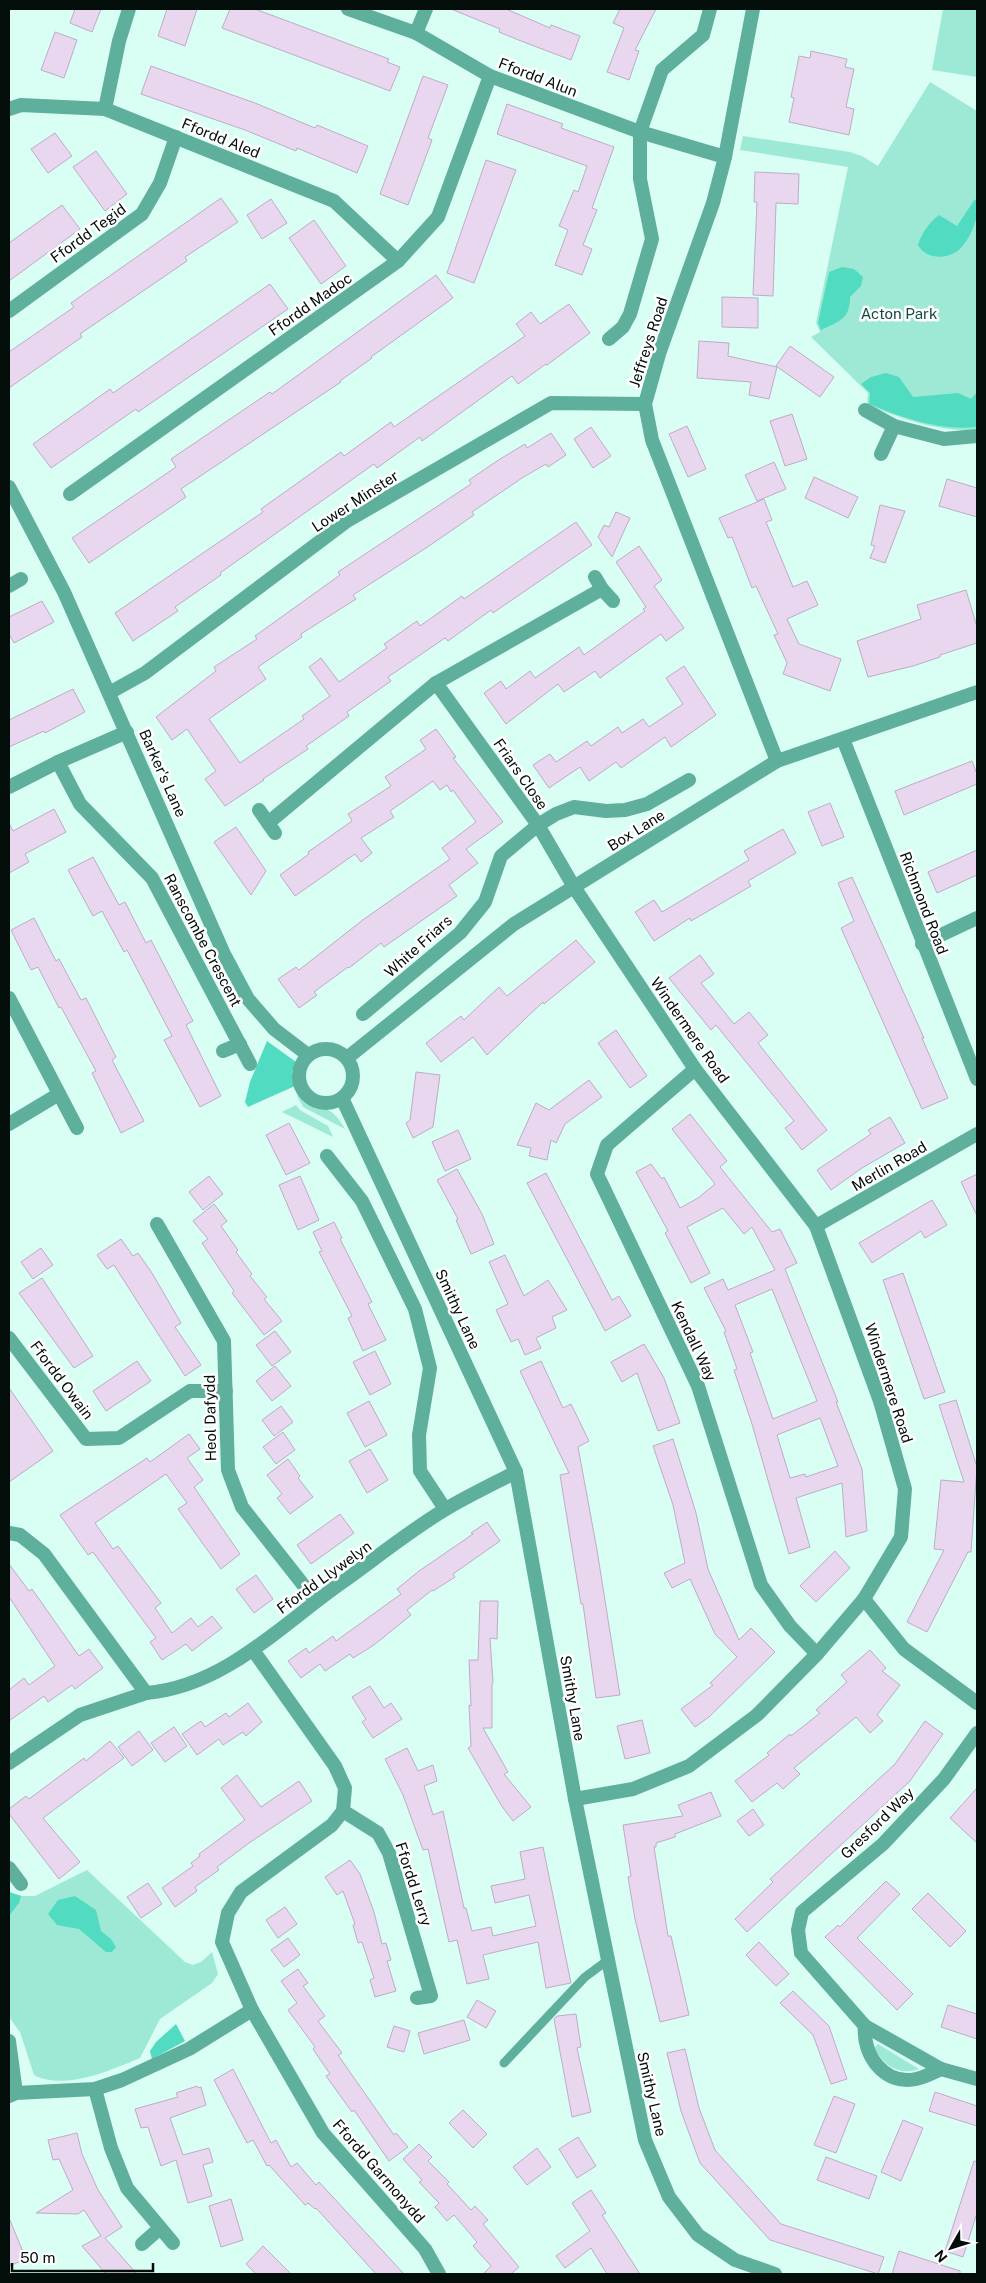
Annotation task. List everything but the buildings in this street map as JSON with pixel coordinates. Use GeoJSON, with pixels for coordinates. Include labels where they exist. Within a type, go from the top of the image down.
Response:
{"type":"FeatureCollection","features":[{"type":"Feature","properties":{"kind":"street"},"geometry":{"type":"LineString","coordinates":[[105,109],[129,9]]}},
{"type":"Feature","properties":{"kind":"street","name":"Ffordd Alun"},"geometry":{"type":"LineString","coordinates":[[348,9],[416,33],[490,76],[640,132],[725,158]]}},
{"type":"Feature","properties":{"kind":"street"},"geometry":{"type":"LineString","coordinates":[[416,33],[426,9]]}},
{"type":"Feature","properties":{"kind":"street","name":"Jeffreys Road"},"geometry":{"type":"LineString","coordinates":[[609,340],[623,327],[630,314],[652,239],[640,179],[640,132],[662,70],[703,35],[710,9]]}},
{"type":"Feature","properties":{"kind":"street","name":"Jeffreys Road"},"geometry":{"type":"LineString","coordinates":[[753,9],[725,158],[713,203],[659,354],[644,404],[652,440],[777,761]]}},
{"type":"Feature","properties":{"kind":"street","name":"Ffordd Madoc"},"geometry":{"type":"LineString","coordinates":[[70,494],[398,261],[438,217],[490,76]]}},
{"type":"Feature","properties":{"kind":"street","name":"Ffordd Aled"},"geometry":{"type":"LineString","coordinates":[[9,109],[22,105],[105,109],[334,201],[398,261]]}},
{"type":"Feature","properties":{"kind":"street","name":"Ffordd Tegid"},"geometry":{"type":"LineString","coordinates":[[9,311],[142,214],[160,183],[176,137]]}},
{"type":"Feature","properties":{"kind":"street","name":"Lower Minster"},"geometry":{"type":"LineString","coordinates":[[109,693],[145,673],[347,522],[551,403],[644,404]]}},
{"type":"Feature","properties":{"kind":"street"},"geometry":{"type":"LineString","coordinates":[[865,410],[894,426],[944,439],[977,436]]}},
{"type":"Feature","properties":{"kind":"street"},"geometry":{"type":"LineString","coordinates":[[881,454],[894,426]]}},
{"type":"Feature","properties":{"kind":"street","name":"Barker's Lane"},"geometry":{"type":"LineString","coordinates":[[9,487],[64,592],[224,954],[248,999],[274,1029],[308,1055]]}},
{"type":"Feature","properties":{"kind":"street"},"geometry":{"type":"LineString","coordinates":[[9,586],[21,579]]}},
{"type":"Feature","properties":{"kind":"street"},"geometry":{"type":"LineString","coordinates":[[259,810],[272,828],[436,683],[599,583],[613,601]]}},
{"type":"Feature","properties":{"kind":"street","name":"Friars Close"},"geometry":{"type":"LineString","coordinates":[[436,683],[538,825],[574,887]]}},
{"type":"Feature","properties":{"kind":"street","name":"Box Lane"},"geometry":{"type":"LineString","coordinates":[[347,1058],[514,924],[777,761],[977,692]]}},
{"type":"Feature","properties":{"kind":"street"},"geometry":{"type":"LineString","coordinates":[[9,787],[58,762],[127,732]]}},
{"type":"Feature","properties":{"kind":"street","name":"Richmond Road"},"geometry":{"type":"LineString","coordinates":[[843,739],[922,944],[977,1079]]}},
{"type":"Feature","properties":{"kind":"street","name":"Ranscombe Crescent"},"geometry":{"type":"LineString","coordinates":[[58,762],[80,804],[152,878],[250,1064]]}},
{"type":"Feature","properties":{"kind":"street","name":"White Friars"},"geometry":{"type":"LineString","coordinates":[[363,1014],[460,933],[485,902],[500,856],[538,825],[556,814],[574,807],[606,811],[625,810],[647,804],[689,780]]}},
{"type":"Feature","properties":{"kind":"street","name":"Windermere Road"},"geometry":{"type":"LineString","coordinates":[[574,887],[695,1069],[816,1226],[880,1401],[905,1489],[901,1537],[864,1599],[817,1654],[757,1715],[688,1766],[633,1789],[574,1799]]}},
{"type":"Feature","properties":{"kind":"street"},"geometry":{"type":"LineString","coordinates":[[922,944],[977,918]]}},
{"type":"Feature","properties":{"kind":"street"},"geometry":{"type":"LineString","coordinates":[[9,998],[77,1128]]}},
{"type":"Feature","properties":{"kind":"street"},"geometry":{"type":"LineString","coordinates":[[222,1052],[240,1044]]}},
{"type":"Feature","properties":{"kind":"street"},"geometry":{"type":"LineString","coordinates":[[324,1048],[340,1053],[347,1058],[353,1074],[348,1092],[342,1098],[328,1103],[312,1100],[306,1095],[299,1080],[299,1070],[308,1055],[324,1048]]}},
{"type":"Feature","properties":{"kind":"street","name":"Kendall Way"},"geometry":{"type":"LineString","coordinates":[[695,1069],[607,1145],[596,1174],[698,1386],[760,1585],[790,1626],[817,1654]]}},
{"type":"Feature","properties":{"kind":"street"},"geometry":{"type":"LineString","coordinates":[[9,1124],[59,1094]]}},
{"type":"Feature","properties":{"kind":"street","name":"Smithy Lane"},"geometry":{"type":"LineString","coordinates":[[342,1098],[516,1472],[574,1799],[645,2140],[669,2197],[698,2235],[735,2260],[775,2274]]}},
{"type":"Feature","properties":{"kind":"street","name":"Merlin Road"},"geometry":{"type":"LineString","coordinates":[[816,1226],[977,1134]]}},
{"type":"Feature","properties":{"kind":"street"},"geometry":{"type":"LineString","coordinates":[[327,1156],[362,1201],[415,1309],[430,1368],[419,1435],[420,1471],[445,1509]]}},
{"type":"Feature","properties":{"kind":"street","name":"Heol Dafydd"},"geometry":{"type":"LineString","coordinates":[[157,1224],[224,1341],[228,1470],[242,1507],[316,1601]]}},
{"type":"Feature","properties":{"kind":"street","name":"Ffordd Owain"},"geometry":{"type":"LineString","coordinates":[[9,1338],[86,1439],[119,1438],[190,1391],[226,1390]]}},
{"type":"Feature","properties":{"kind":"street","name":"Ffordd Llywelyn"},"geometry":{"type":"LineString","coordinates":[[9,1763],[80,1715],[146,1693],[166,1691],[198,1682],[253,1650],[316,1601],[445,1509],[516,1472]]}},
{"type":"Feature","properties":{"kind":"street"},"geometry":{"type":"LineString","coordinates":[[9,1533],[20,1535],[44,1554],[146,1693]]}},
{"type":"Feature","properties":{"kind":"street"},"geometry":{"type":"LineString","coordinates":[[864,1599],[904,1649],[977,1703]]}},
{"type":"Feature","properties":{"kind":"street"},"geometry":{"type":"LineString","coordinates":[[253,1650],[335,1766],[345,1788],[343,1812]]}},
{"type":"Feature","properties":{"kind":"street","name":"Gresford Way"},"geometry":{"type":"LineString","coordinates":[[865,2026],[801,1953],[798,1930],[802,1912],[883,1844],[944,1780],[977,1733]]}},
{"type":"Feature","properties":{"kind":"street","name":"Ffordd Lerry"},"geometry":{"type":"LineString","coordinates":[[343,1812],[378,1833],[389,1853],[431,1996]]}},
{"type":"Feature","properties":{"kind":"street","name":"Ffordd Garmonydd"},"geometry":{"type":"LineString","coordinates":[[343,1812],[332,1825],[240,1892],[228,1913],[222,1942],[252,2010],[323,2133],[425,2249],[439,2274]]}},
{"type":"Feature","properties":{"kind":"street"},"geometry":{"type":"LineString","coordinates":[[9,2041],[12,2095],[95,2089],[122,2080],[189,2049],[252,2010]]}},
{"type":"Feature","properties":{"kind":"street"},"geometry":{"type":"LineString","coordinates":[[941,2069],[914,2080],[899,2079],[887,2074],[866,2051],[864,2039],[865,2026],[941,2069],[977,2079]]}},
{"type":"Feature","properties":{"kind":"street"},"geometry":{"type":"LineString","coordinates":[[95,2089],[111,2148],[127,2188],[173,2242]]}},
{"type":"Feature","properties":{"kind":"street"},"geometry":{"type":"LineString","coordinates":[[142,2244],[160,2229]]}},
{"type":"Feature","properties":{"kind":"lane"},"geometry":{"type":"LineString","coordinates":[[504,2063],[585,1977],[608,1960]]}},
{"type":"Feature","properties":{"kind":"green space"},"geometry":{"type":"Polygon","coordinates":[[[943,9],[977,9],[977,77],[932,70],[943,9]]]}},
{"type":"Feature","properties":{"kind":"green space","name":"Acton Park"},"geometry":{"type":"Polygon","coordinates":[[[930,82],[977,111],[977,430],[948,429],[921,424],[867,405],[868,393],[811,337],[820,332],[816,323],[848,167],[740,150],[743,136],[850,152],[862,156],[878,166],[930,82]]]}},
{"type":"Feature","properties":{"kind":"green space"},"geometry":{"type":"Polygon","coordinates":[[[975,199],[977,205],[976,219],[970,235],[961,248],[951,255],[940,257],[925,253],[921,249],[918,245],[922,236],[935,218],[939,215],[957,226],[975,199]]]}},
{"type":"Feature","properties":{"kind":"green space"},"geometry":{"type":"Polygon","coordinates":[[[842,267],[854,269],[863,277],[861,286],[850,297],[846,315],[838,322],[821,330],[818,323],[829,272],[842,267]]]}},
{"type":"Feature","properties":{"kind":"green space"},"geometry":{"type":"Polygon","coordinates":[[[886,373],[899,377],[913,397],[958,393],[971,399],[977,392],[977,427],[963,428],[935,425],[895,414],[869,404],[870,393],[861,384],[871,377],[886,373]]]}},
{"type":"Feature","properties":{"kind":"green space"},"geometry":{"type":"Polygon","coordinates":[[[267,1041],[296,1062],[292,1072],[295,1086],[248,1107],[245,1102],[250,1082],[267,1041]]]}},
{"type":"Feature","properties":{"kind":"green space"},"geometry":{"type":"Polygon","coordinates":[[[302,1095],[330,1111],[345,1129],[303,1107],[297,1096],[302,1095]]]}},
{"type":"Feature","properties":{"kind":"green space"},"geometry":{"type":"Polygon","coordinates":[[[296,1105],[300,1110],[328,1126],[333,1137],[282,1112],[296,1105]]]}},
{"type":"Feature","properties":{"kind":"green space"},"geometry":{"type":"Polygon","coordinates":[[[87,1870],[185,1962],[193,1965],[201,1962],[212,1952],[218,1974],[212,1983],[160,2019],[140,2058],[88,2077],[60,2081],[46,2079],[34,2075],[20,2032],[9,2017],[9,1892],[21,1896],[35,1896],[87,1870]]]}},
{"type":"Feature","properties":{"kind":"green space"},"geometry":{"type":"Polygon","coordinates":[[[9,1892],[21,1896],[19,1903],[9,1916],[9,1892]]]}},
{"type":"Feature","properties":{"kind":"green space"},"geometry":{"type":"Polygon","coordinates":[[[75,1896],[96,1910],[101,1931],[111,1939],[116,1947],[112,1952],[106,1952],[79,1929],[57,1925],[48,1914],[58,1900],[75,1896]]]}},
{"type":"Feature","properties":{"kind":"green space"},"geometry":{"type":"Polygon","coordinates":[[[176,2024],[185,2041],[152,2059],[150,2051],[156,2042],[176,2024]]]}},
{"type":"Feature","properties":{"kind":"green space"},"geometry":{"type":"Polygon","coordinates":[[[878,2044],[919,2069],[905,2071],[893,2068],[882,2060],[874,2048],[878,2044]]]}}]}
